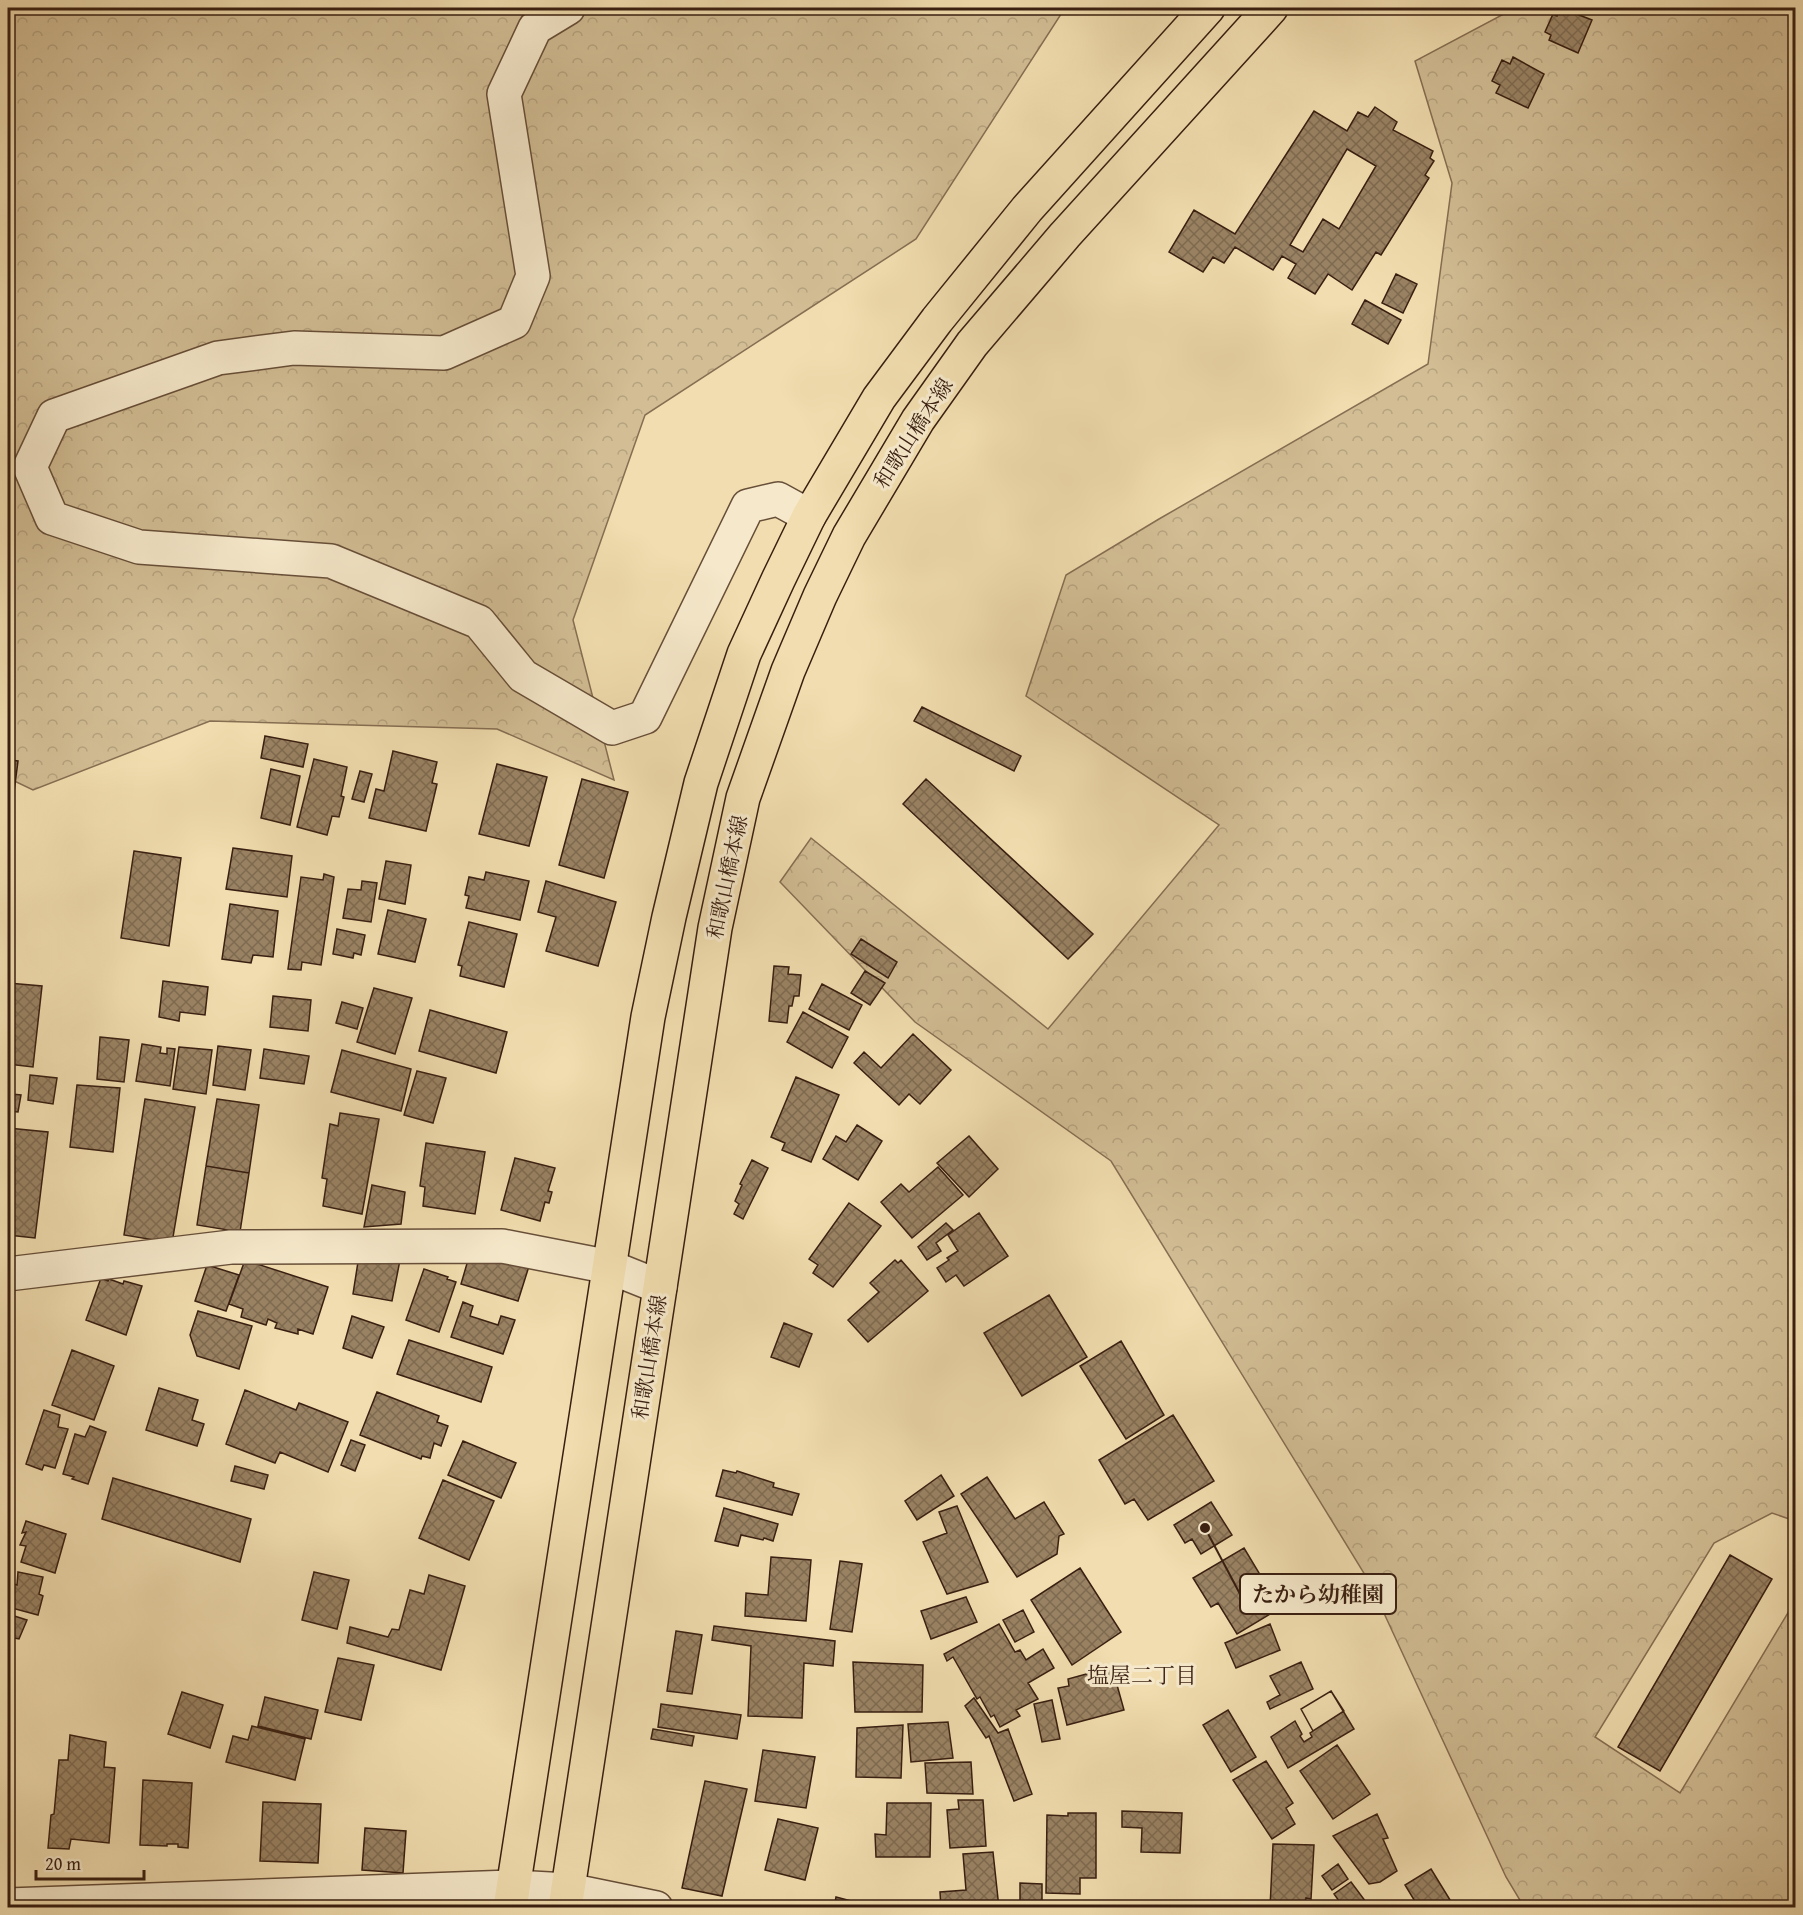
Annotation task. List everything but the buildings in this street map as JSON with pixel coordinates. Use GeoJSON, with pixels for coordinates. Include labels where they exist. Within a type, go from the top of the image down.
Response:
{"type":"FeatureCollection","features":[{"type":"Feature","properties":{"kind":"main road","name":"和歌山橋本線"},"geometry":{"type":"LineString","coordinates":[[512,1897],[648,1017],[701,783],[744,654],[810,516],[879,398],[937,320],[1027,209],[1208,8]]}},
{"type":"Feature","properties":{"kind":"main road","name":"和歌山橋本線"},"geometry":{"type":"LineString","coordinates":[[567,1899],[715,928],[743,798],[788,671],[849,536],[913,430],[972,344],[1065,235],[1271,8]]}},
{"type":"Feature","properties":{"kind":"street"},"geometry":{"type":"LineString","coordinates":[[568,8],[536,28],[504,94],[533,276],[514,322],[444,353],[294,348],[218,358],[54,416],[30,467],[52,518],[139,547],[331,561],[480,622],[523,676],[612,728],[645,717],[748,506],[778,499],[810,516]]}},
{"type":"Feature","properties":{"kind":"street"},"geometry":{"type":"LineString","coordinates":[[8,1274],[231,1246],[502,1246],[610,1267],[660,1287]]}},
{"type":"Feature","properties":{"kind":"street"},"geometry":{"type":"LineString","coordinates":[[8,1905],[512,1897],[567,1899],[656,1908]]}},
{"type":"Feature","properties":{"kind":"green space"},"geometry":{"type":"Polygon","coordinates":[[[8,8],[1065,8],[916,239],[645,415],[573,620],[614,780],[497,729],[210,721],[33,790],[8,778],[8,8]]]}},
{"type":"Feature","properties":{"kind":"green space"},"geometry":{"type":"Polygon","coordinates":[[[1515,8],[1795,8],[1795,1521],[1772,1513],[1714,1543],[1595,1737],[1680,1793],[1795,1601],[1795,1907],[1524,1907],[1506,1877],[1370,1583],[1111,1161],[915,1022],[780,882],[811,838],[1048,1029],[1219,825],[1026,696],[1066,575],[1428,364],[1452,183],[1415,61],[1515,8]]]}},
{"type":"Feature","properties":{"kind":"place","name":"たから幼稚園"},"geometry":{"type":"Point","coordinates":[1205,1528]}},
{"type":"Feature","properties":{"kind":"district","name":"塩屋二丁目"},"geometry":{"type":"Point","coordinates":[1142,1675]}}]}
